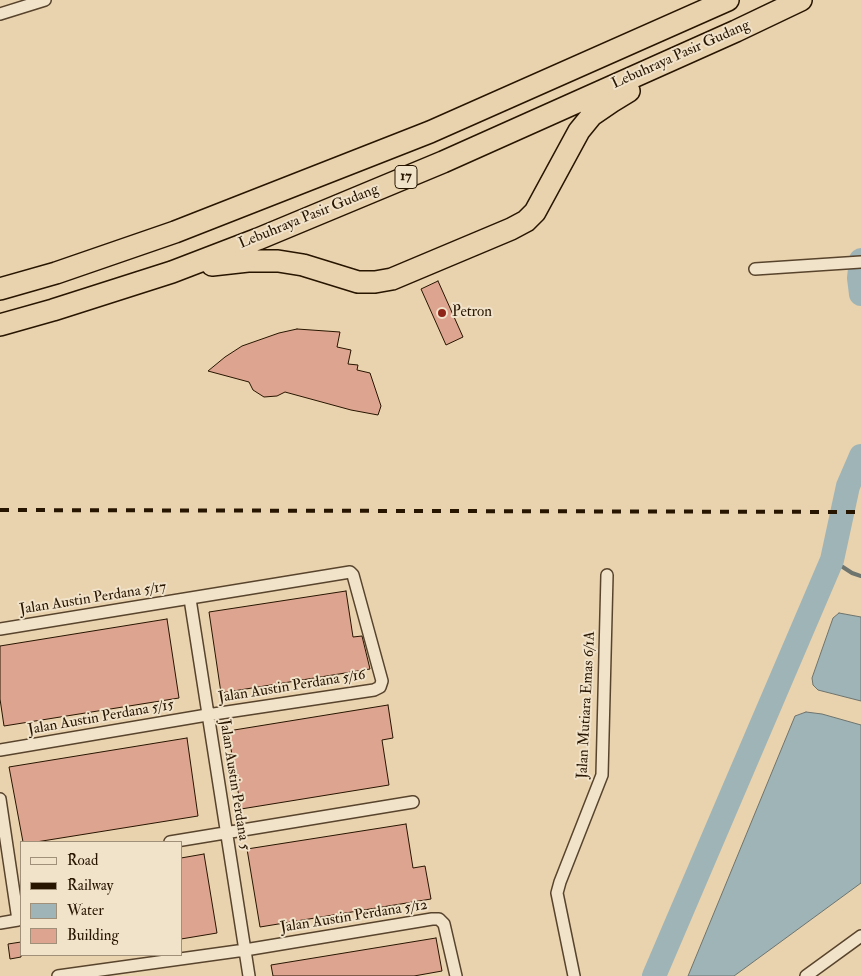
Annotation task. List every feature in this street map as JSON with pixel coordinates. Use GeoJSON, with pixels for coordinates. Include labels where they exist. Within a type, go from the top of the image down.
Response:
{"type":"FeatureCollection","features":[{"type":"Feature","properties":{"kind":"highway","name":"Lebuhraya Pasir Gudang"},"geometry":{"type":"LineString","coordinates":[[0,289],[56,273],[175,232],[412,139],[728,0]]}},
{"type":"Feature","properties":{"kind":"highway","name":"Lebuhraya Pasir Gudang"},"geometry":{"type":"LineString","coordinates":[[0,325],[172,272],[258,239],[443,162],[801,0]]}},
{"type":"Feature","properties":{"kind":"highway"},"geometry":{"type":"LineString","coordinates":[[172,272],[220,264],[278,261],[303,265],[358,282],[375,282],[392,279],[511,229],[526,221],[535,212],[578,131],[592,115],[610,102],[736,31]]}},
{"type":"Feature","properties":{"kind":"street"},"geometry":{"type":"LineString","coordinates":[[0,14],[45,0]]}},
{"type":"Feature","properties":{"kind":"street"},"geometry":{"type":"LineString","coordinates":[[755,269],[861,262]]}},
{"type":"Feature","properties":{"kind":"street","name":"Jalan Austin Perdana 5/17"},"geometry":{"type":"LineString","coordinates":[[0,629],[350,572],[353,575],[368,628]]}},
{"type":"Feature","properties":{"kind":"street","name":"Jalan Mutiara Emas 6/1A"},"geometry":{"type":"LineString","coordinates":[[574,976],[557,893],[602,775],[607,574]]}},
{"type":"Feature","properties":{"kind":"street","name":"Jalan Austin Perdana 5"},"geometry":{"type":"LineString","coordinates":[[190,599],[249,976]]}},
{"type":"Feature","properties":{"kind":"street","name":"Jalan Austin Perdana 5/16"},"geometry":{"type":"LineString","coordinates":[[208,715],[374,690],[380,687],[382,682],[368,628]]}},
{"type":"Feature","properties":{"kind":"street","name":"Jalan Austin Perdana 5/15"},"geometry":{"type":"LineString","coordinates":[[0,750],[208,715]]}},
{"type":"Feature","properties":{"kind":"street"},"geometry":{"type":"LineString","coordinates":[[0,799],[16,867],[18,920],[0,923]]}},
{"type":"Feature","properties":{"kind":"street"},"geometry":{"type":"LineString","coordinates":[[177,841],[413,802]]}},
{"type":"Feature","properties":{"kind":"street","name":"Jalan Austin Perdana 5/12"},"geometry":{"type":"LineString","coordinates":[[245,950],[432,919],[439,920],[444,924],[456,976]]}},
{"type":"Feature","properties":{"kind":"street"},"geometry":{"type":"LineString","coordinates":[[806,976],[861,936]]}},
{"type":"Feature","properties":{"kind":"street"},"geometry":{"type":"LineString","coordinates":[[58,976],[245,950]]}},
{"type":"Feature","properties":{"kind":"water"},"geometry":{"type":"Polygon","coordinates":[[[839,613],[861,617],[861,701],[818,690],[813,685],[812,678],[833,618],[839,613]]]}},
{"type":"Feature","properties":{"kind":"water"},"geometry":{"type":"Polygon","coordinates":[[[806,712],[822,714],[861,725],[861,883],[734,976],[688,976],[795,716],[806,712]]]}},
{"type":"Feature","properties":{"kind":"building","name":"Petron"},"geometry":{"type":"Polygon","coordinates":[[[438,281],[463,337],[446,345],[421,289],[438,281]]]}},
{"type":"Feature","properties":{"kind":"building"},"geometry":{"type":"Polygon","coordinates":[[[297,329],[340,332],[337,347],[351,350],[348,364],[358,365],[357,370],[370,373],[381,406],[378,415],[351,410],[285,392],[277,396],[264,397],[253,390],[249,382],[208,371],[242,346],[297,329]]]}},
{"type":"Feature","properties":{"kind":"building"},"geometry":{"type":"Polygon","coordinates":[[[346,591],[353,637],[362,636],[370,669],[221,693],[209,612],[346,591]]]}},
{"type":"Feature","properties":{"kind":"building"},"geometry":{"type":"Polygon","coordinates":[[[167,619],[179,698],[4,726],[0,699],[0,646],[167,619]]]}},
{"type":"Feature","properties":{"kind":"building"},"geometry":{"type":"Polygon","coordinates":[[[388,705],[393,738],[382,740],[389,785],[241,809],[228,731],[388,705]]]}},
{"type":"Feature","properties":{"kind":"building"},"geometry":{"type":"Polygon","coordinates":[[[187,738],[198,816],[42,841],[23,841],[9,767],[187,738]]]}},
{"type":"Feature","properties":{"kind":"building"},"geometry":{"type":"Polygon","coordinates":[[[406,824],[413,868],[425,866],[431,899],[260,927],[247,849],[406,824]]]}},
{"type":"Feature","properties":{"kind":"building"},"geometry":{"type":"Polygon","coordinates":[[[204,854],[217,933],[182,939],[182,858],[204,854]]]}},
{"type":"Feature","properties":{"kind":"building"},"geometry":{"type":"Polygon","coordinates":[[[436,938],[442,971],[414,976],[273,976],[271,965],[436,938]]]}},
{"type":"Feature","properties":{"kind":"building"},"geometry":{"type":"Polygon","coordinates":[[[20,942],[21,957],[10,959],[8,944],[20,942]]]}},
{"type":"Feature","properties":{"kind":"waterway"},"geometry":{"type":"LineString","coordinates":[[861,260],[859,278],[861,294]]}},
{"type":"Feature","properties":{"kind":"waterway"},"geometry":{"type":"LineString","coordinates":[[654,976],[832,560],[848,486],[861,456]]}},
{"type":"Feature","properties":{"kind":"waterway"},"geometry":{"type":"LineString","coordinates":[[832,560],[852,573],[861,576]]}},
{"type":"Feature","properties":{"kind":"railway"},"geometry":{"type":"LineString","coordinates":[[0,510],[861,512]]}},
{"type":"Feature","properties":{"kind":"place","name":"Petron"},"geometry":{"type":"Point","coordinates":[442,313]}}]}
